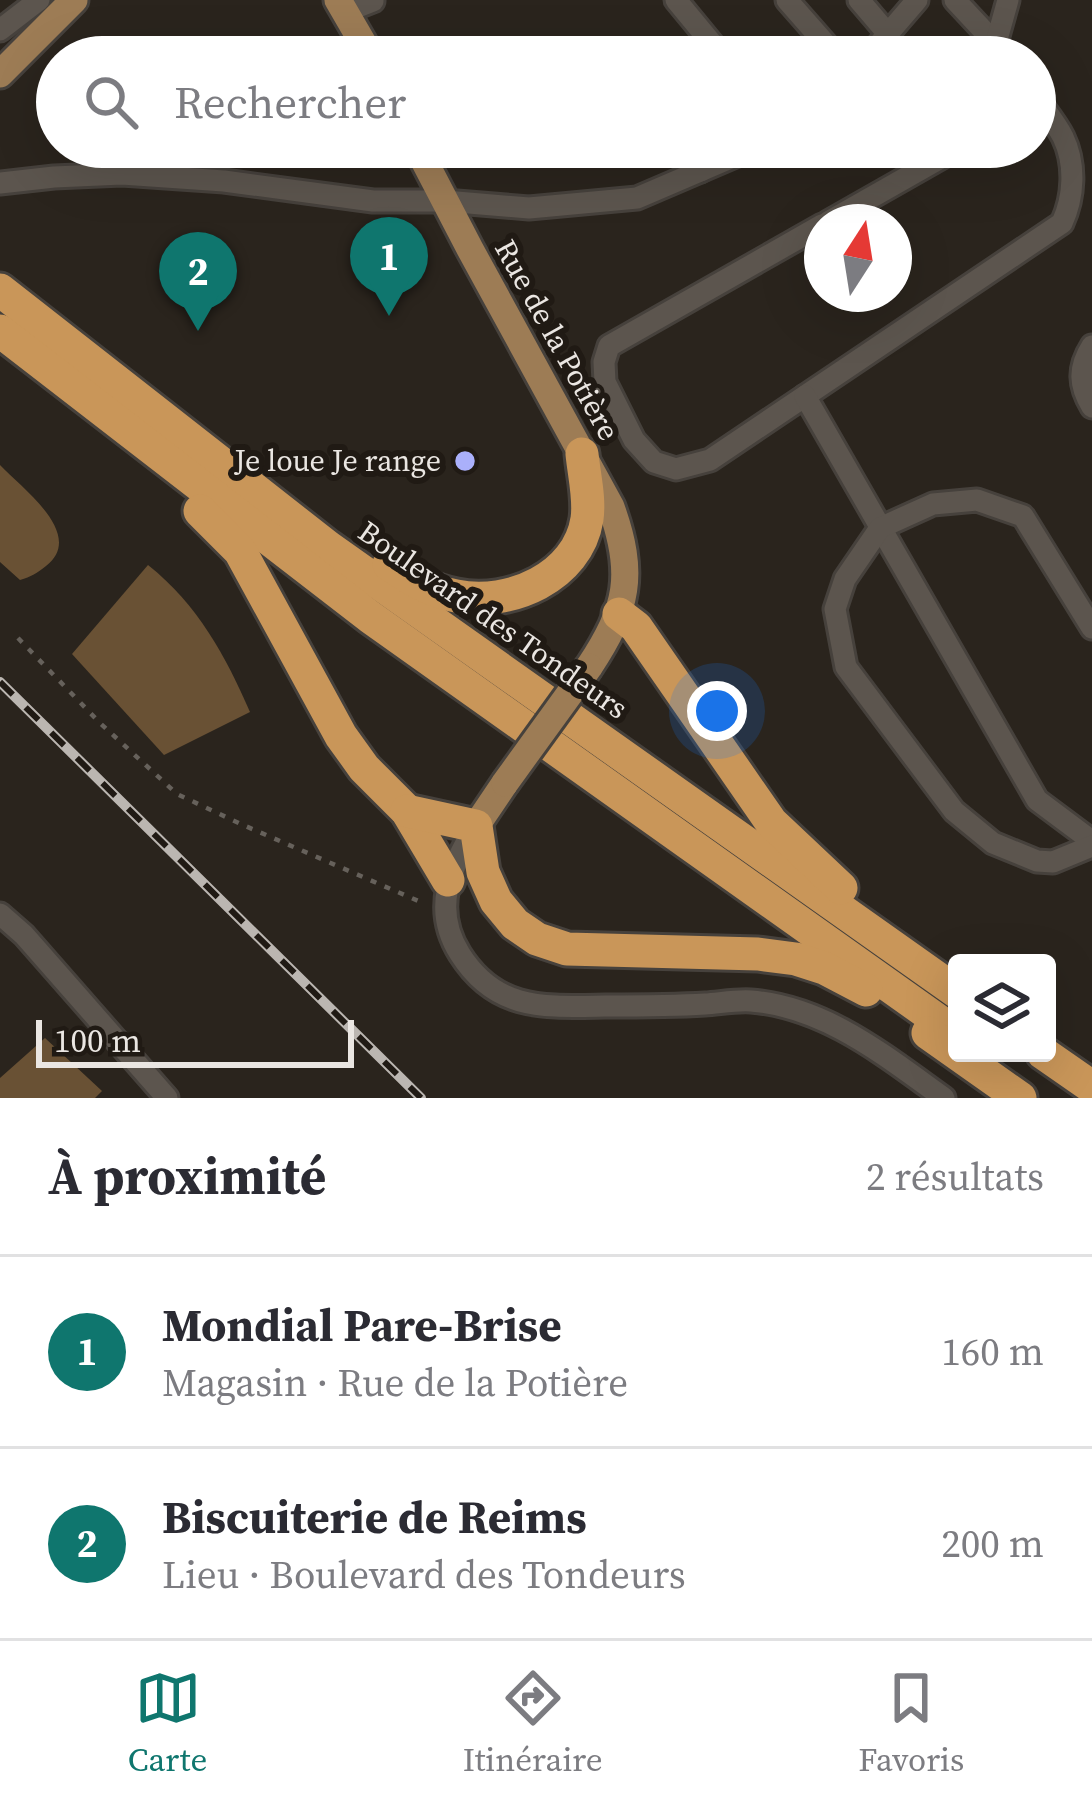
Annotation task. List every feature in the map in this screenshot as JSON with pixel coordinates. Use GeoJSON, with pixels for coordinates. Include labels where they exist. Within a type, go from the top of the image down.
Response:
{"type":"FeatureCollection","features":[{"type":"Feature","properties":{"kind":"highway","name":"Boulevard des Tondeurs"},"geometry":{"type":"LineString","coordinates":[[0,290],[328,548],[948,986]]}},
{"type":"Feature","properties":{"kind":"highway"},"geometry":{"type":"LineString","coordinates":[[4,335],[74,408],[215,524],[240,551],[341,736],[364,768],[407,811],[447,897]]}},
{"type":"Feature","properties":{"kind":"highway"},"geometry":{"type":"LineString","coordinates":[[4,335],[370,617],[948,1028]]}},
{"type":"Feature","properties":{"kind":"highway"},"geometry":{"type":"LineString","coordinates":[[135,395],[422,586],[460,598],[520,592],[551,577],[577,549],[587,520],[582,454]]}},
{"type":"Feature","properties":{"kind":"highway"},"geometry":{"type":"LineString","coordinates":[[619,614],[636,627],[771,822],[852,897],[948,969]]}},
{"type":"Feature","properties":{"kind":"highway"},"geometry":{"type":"LineString","coordinates":[[407,811],[476,826],[483,872],[496,901],[537,939],[567,949],[758,955],[824,968],[875,996],[1020,1098]]}},
{"type":"Feature","properties":{"kind":"highway"},"geometry":{"type":"LineString","coordinates":[[1056,1061],[1092,1088]]}},
{"type":"Feature","properties":{"kind":"highway"},"geometry":{"type":"LineString","coordinates":[[997,1062],[1047,1098]]}},
{"type":"Feature","properties":{"kind":"main road"},"geometry":{"type":"LineString","coordinates":[[38,36],[74,0]]}},
{"type":"Feature","properties":{"kind":"main road"},"geometry":{"type":"LineString","coordinates":[[342,6],[359,36]]}},
{"type":"Feature","properties":{"kind":"main road"},"geometry":{"type":"LineString","coordinates":[[0,74],[36,38]]}},
{"type":"Feature","properties":{"kind":"main road","name":"Rue de la Potière"},"geometry":{"type":"LineString","coordinates":[[428,168],[611,507],[624,543],[619,614]]}},
{"type":"Feature","properties":{"kind":"main road"},"geometry":{"type":"LineString","coordinates":[[476,826],[589,667],[619,614]]}},
{"type":"Feature","properties":{"kind":"street"},"geometry":{"type":"LineString","coordinates":[[0,30],[39,0]]}},
{"type":"Feature","properties":{"kind":"street"},"geometry":{"type":"LineString","coordinates":[[676,0],[706,36]]}},
{"type":"Feature","properties":{"kind":"street"},"geometry":{"type":"LineString","coordinates":[[787,0],[819,36]]}},
{"type":"Feature","properties":{"kind":"street"},"geometry":{"type":"LineString","coordinates":[[859,0],[888,34],[917,0]]}},
{"type":"Feature","properties":{"kind":"street"},"geometry":{"type":"LineString","coordinates":[[955,0],[989,36]]}},
{"type":"Feature","properties":{"kind":"street"},"geometry":{"type":"LineString","coordinates":[[1004,36],[1008,0]]}},
{"type":"Feature","properties":{"kind":"street"},"geometry":{"type":"LineString","coordinates":[[342,6],[373,1]]}},
{"type":"Feature","properties":{"kind":"street"},"geometry":{"type":"LineString","coordinates":[[804,236],[610,346],[604,362],[605,382],[634,440],[654,462],[676,470],[710,460],[1062,223],[1072,202],[1072,176],[1065,139],[1056,127]]}},
{"type":"Feature","properties":{"kind":"street"},"geometry":{"type":"LineString","coordinates":[[0,183],[122,174],[373,201],[529,208],[637,198],[708,168]]}},
{"type":"Feature","properties":{"kind":"street"},"geometry":{"type":"LineString","coordinates":[[860,204],[923,168]]}},
{"type":"Feature","properties":{"kind":"street"},"geometry":{"type":"LineString","coordinates":[[1067,213],[1092,221]]}},
{"type":"Feature","properties":{"kind":"street"},"geometry":{"type":"LineString","coordinates":[[1092,346],[1081,373],[1082,391],[1092,407]]}},
{"type":"Feature","properties":{"kind":"street"},"geometry":{"type":"LineString","coordinates":[[805,396],[880,528],[1037,800],[1092,844],[1053,862],[1036,861],[993,843],[954,812],[846,667],[835,609],[845,579],[880,528],[933,504],[977,500],[1023,516],[1092,628]]}},
{"type":"Feature","properties":{"kind":"street"},"geometry":{"type":"LineString","coordinates":[[476,826],[454,863],[447,897],[452,942],[471,971],[502,995],[539,1007],[751,1001],[800,1012],[841,1027],[944,1098]]}},
{"type":"Feature","properties":{"kind":"street"},"geometry":{"type":"LineString","coordinates":[[0,914],[24,935],[157,1095]]}},
{"type":"Feature","properties":{"kind":"path"},"geometry":{"type":"LineString","coordinates":[[18,638],[177,794],[243,825],[447,897]]}},
{"type":"Feature","properties":{"kind":"shaded area"},"geometry":{"type":"Polygon","coordinates":[[[0,465],[47,513],[59,541],[46,566],[20,580],[0,562],[0,465]]]}},
{"type":"Feature","properties":{"kind":"shaded area"},"geometry":{"type":"Polygon","coordinates":[[[148,565],[182,597],[208,632],[250,712],[164,755],[72,654],[148,565]]]}},
{"type":"Feature","properties":{"kind":"shaded area"},"geometry":{"type":"Polygon","coordinates":[[[45,1038],[102,1091],[95,1098],[0,1098],[0,1078],[45,1038]]]}},
{"type":"Feature","properties":{"kind":"railway"},"geometry":{"type":"LineString","coordinates":[[0,682],[421,1098]]}},
{"type":"Feature","properties":{"kind":"place","name":"Mondial Pare-Brise"},"geometry":{"type":"Point","coordinates":[389,316]}},
{"type":"Feature","properties":{"kind":"place","name":"Biscuiterie de Reims"},"geometry":{"type":"Point","coordinates":[198,331]}},
{"type":"Feature","properties":{"kind":"place","name":"Je loue Je range"},"geometry":{"type":"Point","coordinates":[465,461]}}]}
